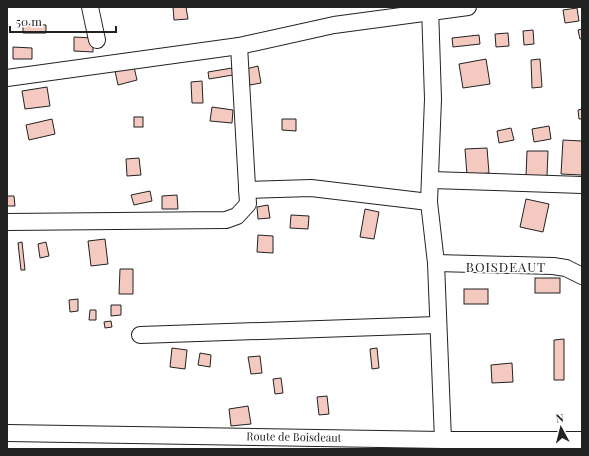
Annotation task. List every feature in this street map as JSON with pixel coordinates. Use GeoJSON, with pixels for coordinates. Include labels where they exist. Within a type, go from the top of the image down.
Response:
{"type":"FeatureCollection","features":[{"type":"Feature","properties":{"kind":"street"},"geometry":{"type":"LineString","coordinates":[[90,7],[97,40]]}},
{"type":"Feature","properties":{"kind":"street"},"geometry":{"type":"LineString","coordinates":[[7,78],[239,46],[334,25],[430,9],[468,7]]}},
{"type":"Feature","properties":{"kind":"street"},"geometry":{"type":"LineString","coordinates":[[430,9],[433,100],[429,202],[436,263],[437,325],[443,440]]}},
{"type":"Feature","properties":{"kind":"street"},"geometry":{"type":"LineString","coordinates":[[7,222],[226,220],[236,216],[248,204],[239,46]]}},
{"type":"Feature","properties":{"kind":"street"},"geometry":{"type":"LineString","coordinates":[[431,180],[582,185]]}},
{"type":"Feature","properties":{"kind":"street"},"geometry":{"type":"LineString","coordinates":[[247,190],[311,188],[429,202]]}},
{"type":"Feature","properties":{"kind":"street"},"geometry":{"type":"LineString","coordinates":[[436,263],[553,266],[566,268],[582,276]]}},
{"type":"Feature","properties":{"kind":"street"},"geometry":{"type":"LineString","coordinates":[[140,335],[437,325]]}},
{"type":"Feature","properties":{"kind":"street","name":"Route de Boisdeaut"},"geometry":{"type":"LineString","coordinates":[[7,433],[443,440],[582,440]]}},
{"type":"Feature","properties":{"kind":"building"},"geometry":{"type":"Polygon","coordinates":[[[173,7],[186,7],[188,19],[174,20],[173,7]]]}},
{"type":"Feature","properties":{"kind":"building"},"geometry":{"type":"Polygon","coordinates":[[[577,8],[579,21],[565,23],[563,10],[577,8]]]}},
{"type":"Feature","properties":{"kind":"building"},"geometry":{"type":"Polygon","coordinates":[[[23,24],[46,25],[46,33],[23,33],[23,24]]]}},
{"type":"Feature","properties":{"kind":"building"},"geometry":{"type":"Polygon","coordinates":[[[582,29],[582,39],[580,39],[578,30],[582,29]]]}},
{"type":"Feature","properties":{"kind":"building"},"geometry":{"type":"Polygon","coordinates":[[[533,30],[534,44],[524,45],[523,31],[533,30]]]}},
{"type":"Feature","properties":{"kind":"building"},"geometry":{"type":"Polygon","coordinates":[[[508,33],[509,46],[496,47],[495,34],[508,33]]]}},
{"type":"Feature","properties":{"kind":"building"},"geometry":{"type":"Polygon","coordinates":[[[479,35],[480,44],[453,47],[452,38],[479,35]]]}},
{"type":"Feature","properties":{"kind":"building"},"geometry":{"type":"Polygon","coordinates":[[[74,37],[93,38],[93,52],[74,51],[74,37]]]}},
{"type":"Feature","properties":{"kind":"building"},"geometry":{"type":"Polygon","coordinates":[[[13,47],[32,48],[32,59],[13,59],[13,47]]]}},
{"type":"Feature","properties":{"kind":"building"},"geometry":{"type":"Polygon","coordinates":[[[486,59],[490,84],[463,88],[459,64],[486,59]]]}},
{"type":"Feature","properties":{"kind":"building"},"geometry":{"type":"Polygon","coordinates":[[[540,59],[542,87],[532,88],[531,60],[540,59]]]}},
{"type":"Feature","properties":{"kind":"building"},"geometry":{"type":"Polygon","coordinates":[[[258,66],[261,83],[250,85],[246,69],[258,66]]]}},
{"type":"Feature","properties":{"kind":"building"},"geometry":{"type":"Polygon","coordinates":[[[134,67],[137,80],[118,85],[115,71],[134,67]]]}},
{"type":"Feature","properties":{"kind":"building"},"geometry":{"type":"Polygon","coordinates":[[[232,68],[233,75],[209,79],[208,72],[232,68]]]}},
{"type":"Feature","properties":{"kind":"building"},"geometry":{"type":"Polygon","coordinates":[[[202,81],[203,103],[192,103],[191,82],[202,81]]]}},
{"type":"Feature","properties":{"kind":"building"},"geometry":{"type":"Polygon","coordinates":[[[47,87],[50,106],[25,109],[22,91],[47,87]]]}},
{"type":"Feature","properties":{"kind":"building"},"geometry":{"type":"Polygon","coordinates":[[[212,107],[233,110],[232,123],[210,121],[212,107]]]}},
{"type":"Feature","properties":{"kind":"building"},"geometry":{"type":"Polygon","coordinates":[[[582,109],[582,119],[579,119],[578,110],[582,109]]]}},
{"type":"Feature","properties":{"kind":"building"},"geometry":{"type":"Polygon","coordinates":[[[134,117],[143,117],[143,127],[134,127],[134,117]]]}},
{"type":"Feature","properties":{"kind":"building"},"geometry":{"type":"Polygon","coordinates":[[[52,119],[55,134],[29,140],[26,125],[52,119]]]}},
{"type":"Feature","properties":{"kind":"building"},"geometry":{"type":"Polygon","coordinates":[[[282,119],[296,119],[296,131],[282,130],[282,119]]]}},
{"type":"Feature","properties":{"kind":"building"},"geometry":{"type":"Polygon","coordinates":[[[549,126],[551,139],[534,142],[532,129],[549,126]]]}},
{"type":"Feature","properties":{"kind":"building"},"geometry":{"type":"Polygon","coordinates":[[[511,128],[514,140],[499,143],[497,131],[511,128]]]}},
{"type":"Feature","properties":{"kind":"building"},"geometry":{"type":"Polygon","coordinates":[[[563,140],[582,141],[582,175],[561,174],[563,140]]]}},
{"type":"Feature","properties":{"kind":"building"},"geometry":{"type":"Polygon","coordinates":[[[487,148],[489,173],[467,175],[465,149],[487,148]]]}},
{"type":"Feature","properties":{"kind":"building"},"geometry":{"type":"Polygon","coordinates":[[[527,151],[548,151],[547,176],[526,176],[527,151]]]}},
{"type":"Feature","properties":{"kind":"building"},"geometry":{"type":"Polygon","coordinates":[[[139,158],[141,175],[127,176],[126,159],[139,158]]]}},
{"type":"Feature","properties":{"kind":"building"},"geometry":{"type":"Polygon","coordinates":[[[150,191],[152,201],[134,205],[131,195],[150,191]]]}},
{"type":"Feature","properties":{"kind":"building"},"geometry":{"type":"Polygon","coordinates":[[[177,195],[178,209],[162,209],[162,196],[177,195]]]}},
{"type":"Feature","properties":{"kind":"building"},"geometry":{"type":"Polygon","coordinates":[[[7,196],[14,196],[15,206],[7,206],[7,196]]]}},
{"type":"Feature","properties":{"kind":"building"},"geometry":{"type":"Polygon","coordinates":[[[526,199],[549,204],[543,232],[520,227],[526,199]]]}},
{"type":"Feature","properties":{"kind":"building"},"geometry":{"type":"Polygon","coordinates":[[[268,205],[270,218],[258,219],[257,207],[268,205]]]}},
{"type":"Feature","properties":{"kind":"building"},"geometry":{"type":"Polygon","coordinates":[[[365,209],[379,212],[374,239],[360,237],[365,209]]]}},
{"type":"Feature","properties":{"kind":"building"},"geometry":{"type":"Polygon","coordinates":[[[291,215],[309,216],[308,229],[290,228],[291,215]]]}},
{"type":"Feature","properties":{"kind":"building"},"geometry":{"type":"Polygon","coordinates":[[[258,235],[273,236],[273,253],[257,252],[258,235]]]}},
{"type":"Feature","properties":{"kind":"building"},"geometry":{"type":"Polygon","coordinates":[[[105,239],[108,264],[91,266],[88,241],[105,239]]]}},
{"type":"Feature","properties":{"kind":"building"},"geometry":{"type":"Polygon","coordinates":[[[22,242],[25,270],[21,270],[18,243],[22,242]]]}},
{"type":"Feature","properties":{"kind":"building"},"geometry":{"type":"Polygon","coordinates":[[[46,242],[49,256],[40,258],[38,244],[46,242]]]}},
{"type":"Feature","properties":{"kind":"building"},"geometry":{"type":"Polygon","coordinates":[[[120,269],[133,269],[133,294],[119,294],[120,269]]]}},
{"type":"Feature","properties":{"kind":"building"},"geometry":{"type":"Polygon","coordinates":[[[535,278],[560,278],[560,293],[535,293],[535,278]]]}},
{"type":"Feature","properties":{"kind":"building"},"geometry":{"type":"Polygon","coordinates":[[[464,289],[488,289],[488,304],[464,304],[464,289]]]}},
{"type":"Feature","properties":{"kind":"building"},"geometry":{"type":"Polygon","coordinates":[[[78,299],[78,311],[70,312],[69,300],[78,299]]]}},
{"type":"Feature","properties":{"kind":"building"},"geometry":{"type":"Polygon","coordinates":[[[111,305],[121,305],[121,315],[111,316],[111,305]]]}},
{"type":"Feature","properties":{"kind":"building"},"geometry":{"type":"Polygon","coordinates":[[[90,310],[96,310],[96,320],[89,320],[90,310]]]}},
{"type":"Feature","properties":{"kind":"building"},"geometry":{"type":"Polygon","coordinates":[[[111,321],[112,327],[105,328],[104,322],[111,321]]]}},
{"type":"Feature","properties":{"kind":"building"},"geometry":{"type":"Polygon","coordinates":[[[564,339],[564,380],[554,380],[554,340],[564,339]]]}},
{"type":"Feature","properties":{"kind":"building"},"geometry":{"type":"Polygon","coordinates":[[[172,348],[187,350],[185,369],[170,367],[172,348]]]}},
{"type":"Feature","properties":{"kind":"building"},"geometry":{"type":"Polygon","coordinates":[[[377,348],[379,368],[372,369],[370,349],[377,348]]]}},
{"type":"Feature","properties":{"kind":"building"},"geometry":{"type":"Polygon","coordinates":[[[200,353],[211,355],[210,367],[198,365],[200,353]]]}},
{"type":"Feature","properties":{"kind":"building"},"geometry":{"type":"Polygon","coordinates":[[[260,356],[262,373],[251,374],[248,357],[260,356]]]}},
{"type":"Feature","properties":{"kind":"building"},"geometry":{"type":"Polygon","coordinates":[[[512,363],[513,382],[492,383],[491,365],[512,363]]]}},
{"type":"Feature","properties":{"kind":"building"},"geometry":{"type":"Polygon","coordinates":[[[281,378],[283,393],[275,394],[273,379],[281,378]]]}},
{"type":"Feature","properties":{"kind":"building"},"geometry":{"type":"Polygon","coordinates":[[[327,396],[329,414],[319,415],[317,397],[327,396]]]}},
{"type":"Feature","properties":{"kind":"building"},"geometry":{"type":"Polygon","coordinates":[[[248,406],[251,424],[231,426],[229,409],[248,406]]]}},
{"type":"Feature","properties":{"kind":"district","name":"BOISDEAUT"},"geometry":{"type":"Point","coordinates":[506,267]}}]}
